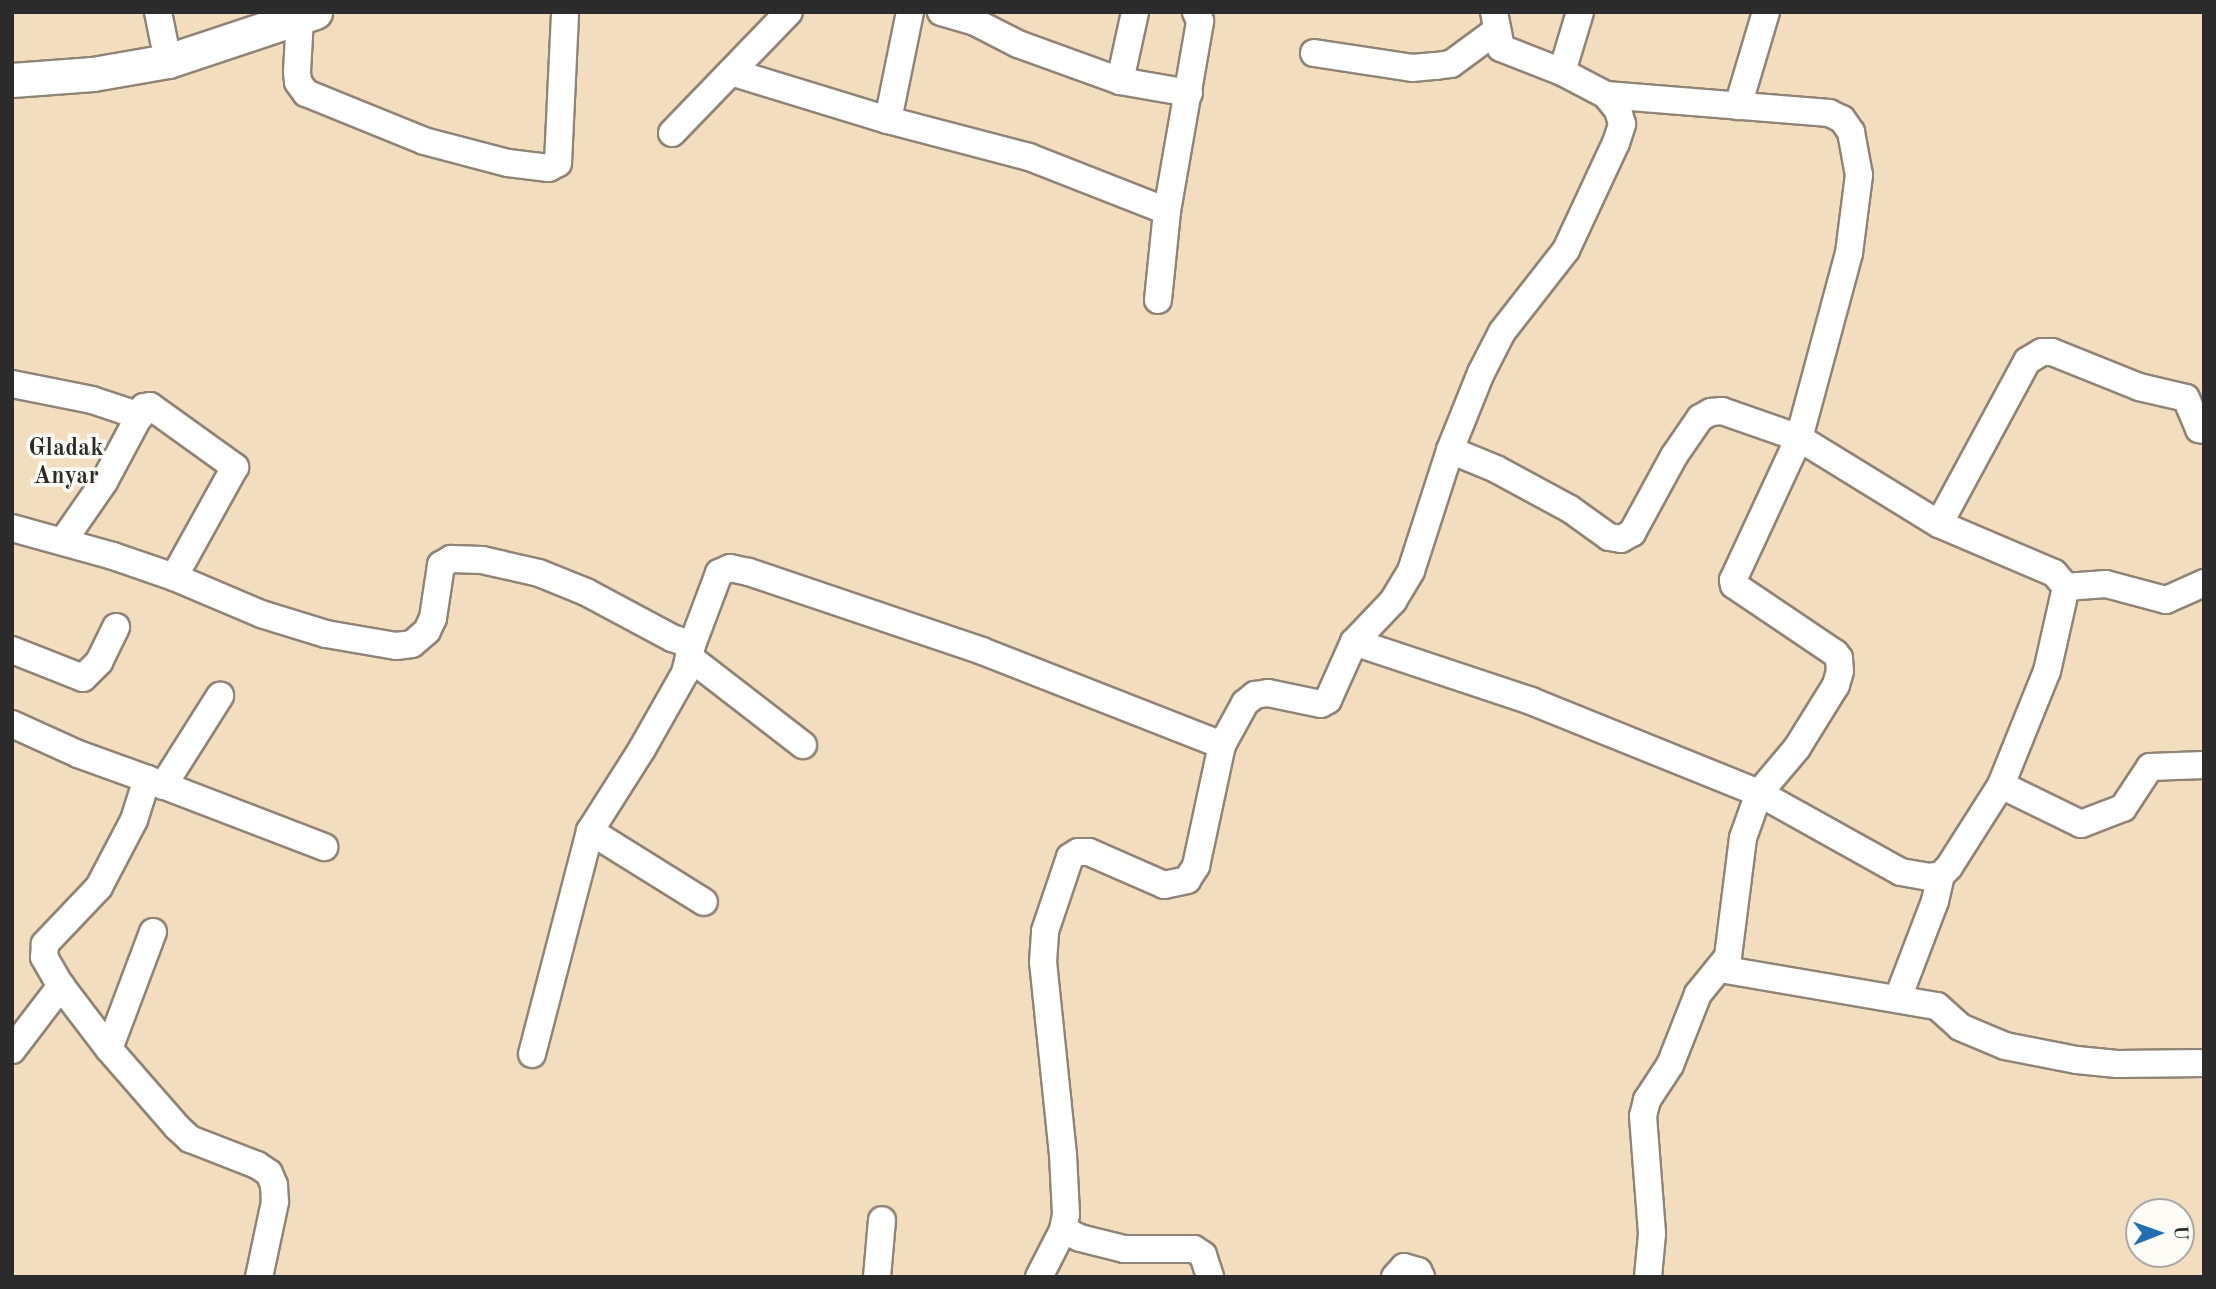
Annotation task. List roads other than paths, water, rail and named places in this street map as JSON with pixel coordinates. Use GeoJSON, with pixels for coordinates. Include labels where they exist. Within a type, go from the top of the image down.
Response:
{"type":"FeatureCollection","features":[{"type":"Feature","properties":{"kind":"main road"},"geometry":{"type":"LineString","coordinates":[[12,80],[93,74],[168,61],[307,15]]}},
{"type":"Feature","properties":{"kind":"street"},"geometry":{"type":"LineString","coordinates":[[158,12],[168,61]]}},
{"type":"Feature","properties":{"kind":"street"},"geometry":{"type":"LineString","coordinates":[[307,15],[297,72],[298,82],[306,93],[424,141],[508,163],[549,167],[558,163],[565,12]]}},
{"type":"Feature","properties":{"kind":"street"},"geometry":{"type":"LineString","coordinates":[[672,133],[789,12]]}},
{"type":"Feature","properties":{"kind":"street"},"geometry":{"type":"LineString","coordinates":[[888,120],[909,12]]}},
{"type":"Feature","properties":{"kind":"street"},"geometry":{"type":"LineString","coordinates":[[941,12],[975,22],[1018,44],[1120,81],[1189,93]]}},
{"type":"Feature","properties":{"kind":"street"},"geometry":{"type":"LineString","coordinates":[[1120,81],[1135,12]]}},
{"type":"Feature","properties":{"kind":"street"},"geometry":{"type":"LineString","coordinates":[[1158,300],[1167,211],[1200,21],[1196,12]]}},
{"type":"Feature","properties":{"kind":"street"},"geometry":{"type":"LineString","coordinates":[[1562,72],[1580,12]]}},
{"type":"Feature","properties":{"kind":"street"},"geometry":{"type":"LineString","coordinates":[[1738,106],[1762,14]]}},
{"type":"Feature","properties":{"kind":"street"},"geometry":{"type":"LineString","coordinates":[[1039,1277],[1063,1230],[1063,1155],[1043,962],[1045,931],[1070,857],[1078,852],[1089,852],[1164,885],[1187,880],[1196,866],[1222,745],[1245,703],[1255,695],[1268,693],[1321,704],[1328,701],[1354,642],[1393,601],[1411,571],[1450,450],[1480,373],[1502,332],[1566,250],[1616,143],[1622,124],[1619,110],[1606,95],[1562,72],[1501,48],[1495,22]]}},
{"type":"Feature","properties":{"kind":"street"},"geometry":{"type":"LineString","coordinates":[[1314,53],[1412,68],[1451,64],[1495,22]]}},
{"type":"Feature","properties":{"kind":"street"},"geometry":{"type":"LineString","coordinates":[[731,72],[888,120],[1029,157],[1167,211]]}},
{"type":"Feature","properties":{"kind":"street"},"geometry":{"type":"LineString","coordinates":[[1606,95],[1829,113],[1842,119],[1851,132],[1859,175],[1849,253],[1799,438],[1733,580],[1734,585],[1835,653],[1839,658],[1840,671],[1836,685],[1797,748],[1759,793],[1743,838],[1728,957],[1699,994],[1670,1065],[1647,1100],[1643,1116],[1652,1234],[1648,1277]]}},
{"type":"Feature","properties":{"kind":"street"},"geometry":{"type":"LineString","coordinates":[[1939,524],[2027,361],[2042,352],[2052,352],[2139,387],[2186,398],[2199,429],[2204,430]]}},
{"type":"Feature","properties":{"kind":"street"},"geometry":{"type":"LineString","coordinates":[[12,384],[92,400],[140,416]]}},
{"type":"Feature","properties":{"kind":"street"},"geometry":{"type":"LineString","coordinates":[[64,541],[104,482],[144,407],[150,406],[235,467],[174,577]]}},
{"type":"Feature","properties":{"kind":"street"},"geometry":{"type":"LineString","coordinates":[[1450,450],[1496,469],[1570,509],[1600,532],[1621,540],[1632,533],[1674,456],[1700,418],[1711,412],[1738,414],[1799,438],[1939,524],[2054,573],[2066,587]]}},
{"type":"Feature","properties":{"kind":"street"},"geometry":{"type":"LineString","coordinates":[[12,528],[64,541],[174,577],[261,614],[326,634],[396,646],[412,645],[427,631],[433,618],[441,565],[451,559],[482,560],[539,573],[575,587],[671,638],[803,745]]}},
{"type":"Feature","properties":{"kind":"street"},"geometry":{"type":"LineString","coordinates":[[533,1054],[590,831],[642,749],[685,673],[690,651],[719,573],[730,568],[749,572],[982,651],[1222,745]]}},
{"type":"Feature","properties":{"kind":"street"},"geometry":{"type":"LineString","coordinates":[[2066,587],[2106,584],[2166,600],[2204,583]]}},
{"type":"Feature","properties":{"kind":"street"},"geometry":{"type":"LineString","coordinates":[[1354,642],[1531,701],[1759,793],[1901,872],[1929,877],[1941,875],[1950,867],[2001,785],[2047,671],[2066,587]]}},
{"type":"Feature","properties":{"kind":"street"},"geometry":{"type":"LineString","coordinates":[[12,650],[83,678],[99,662],[116,627]]}},
{"type":"Feature","properties":{"kind":"street"},"geometry":{"type":"LineString","coordinates":[[220,696],[155,782],[99,887],[45,944],[44,957],[61,986],[109,1049],[190,1139],[257,1165],[270,1173],[275,1202],[259,1277]]}},
{"type":"Feature","properties":{"kind":"street"},"geometry":{"type":"LineString","coordinates":[[12,724],[78,754],[324,847]]}},
{"type":"Feature","properties":{"kind":"street"},"geometry":{"type":"LineString","coordinates":[[2001,785],[2081,824],[2123,808],[2150,767],[2204,765]]}},
{"type":"Feature","properties":{"kind":"street"},"geometry":{"type":"LineString","coordinates":[[590,831],[704,902]]}},
{"type":"Feature","properties":{"kind":"street"},"geometry":{"type":"LineString","coordinates":[[1898,998],[1935,901],[1941,875]]}},
{"type":"Feature","properties":{"kind":"street"},"geometry":{"type":"LineString","coordinates":[[109,1049],[153,932]]}},
{"type":"Feature","properties":{"kind":"street"},"geometry":{"type":"LineString","coordinates":[[1720,969],[1937,1006],[1960,1027],[2005,1046],[2091,1061],[2204,1063]]}},
{"type":"Feature","properties":{"kind":"street"},"geometry":{"type":"LineString","coordinates":[[12,1051],[61,986]]}},
{"type":"Feature","properties":{"kind":"street"},"geometry":{"type":"LineString","coordinates":[[877,1277],[882,1220]]}},
{"type":"Feature","properties":{"kind":"street"},"geometry":{"type":"LineString","coordinates":[[1063,1230],[1080,1238],[1124,1249],[1194,1249],[1203,1255],[1210,1277]]}},
{"type":"Feature","properties":{"kind":"street"},"geometry":{"type":"LineString","coordinates":[[1395,1277],[1404,1267],[1418,1271],[1420,1277]]}},
{"type":"Feature","properties":{"kind":"district","name":"Gladak Anyar"},"geometry":{"type":"Point","coordinates":[66,464]}}]}
